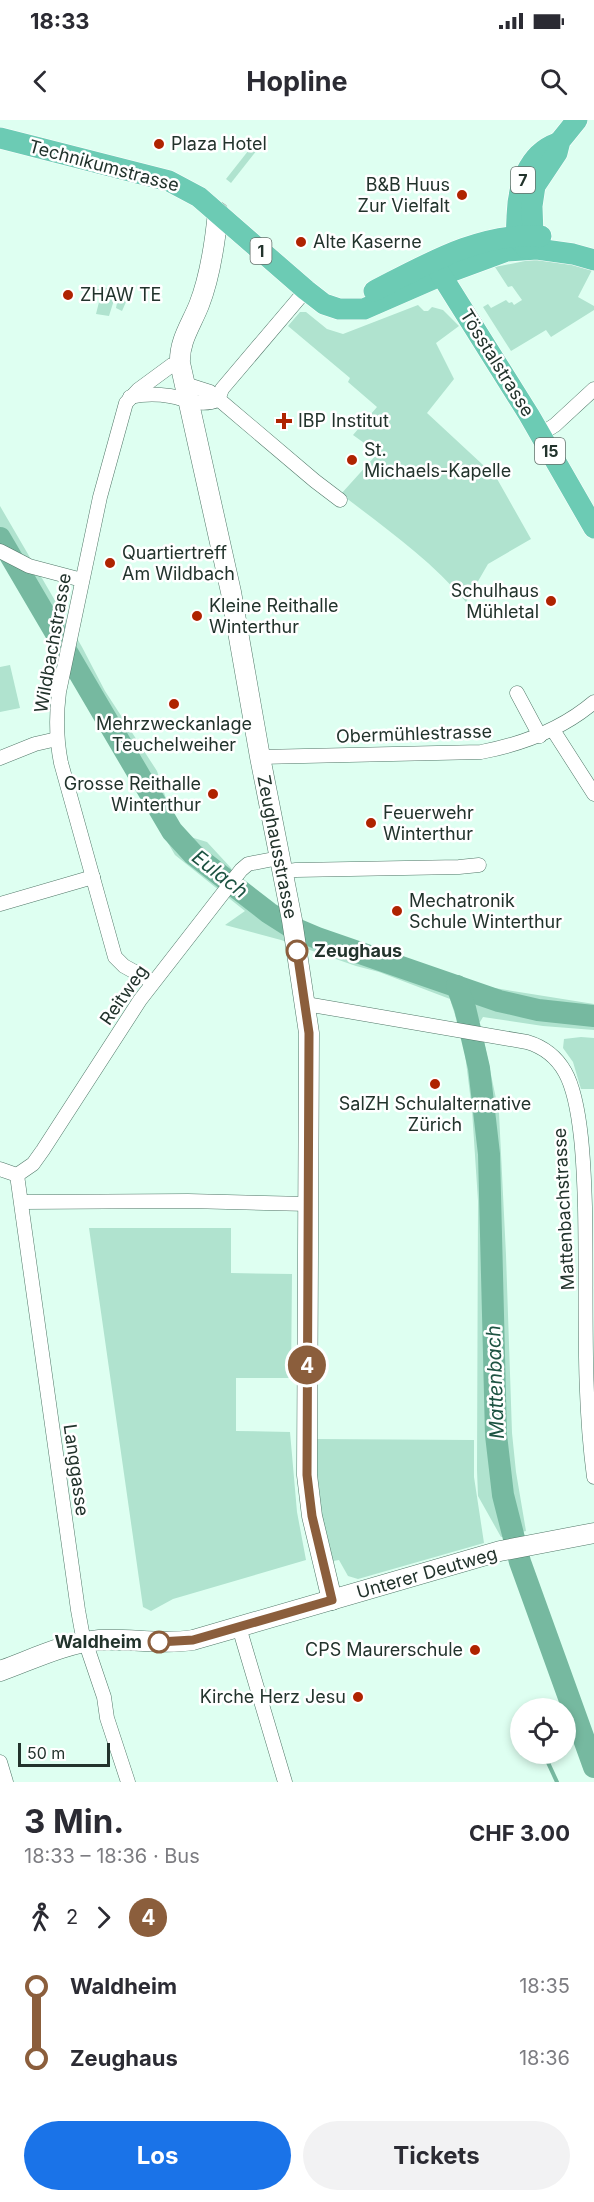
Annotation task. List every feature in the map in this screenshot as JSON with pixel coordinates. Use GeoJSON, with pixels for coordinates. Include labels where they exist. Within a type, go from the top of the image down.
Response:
{"type":"FeatureCollection","features":[{"type":"Feature","properties":{"kind":"main road","name":"7"},"geometry":{"type":"LineString","coordinates":[[525,240],[518,207],[524,177],[532,162],[547,146],[560,141],[577,120]]}},
{"type":"Feature","properties":{"kind":"main road","name":"Technikumstrasse"},"geometry":{"type":"LineString","coordinates":[[0,138],[169,181],[192,192],[306,290],[324,304],[339,309],[346,309],[358,299],[438,269]]}},
{"type":"Feature","properties":{"kind":"main road","name":"1"},"geometry":{"type":"LineString","coordinates":[[438,269],[477,243],[558,238],[594,248]]}},
{"type":"Feature","properties":{"kind":"main road","name":"1"},"geometry":{"type":"LineString","coordinates":[[525,240],[556,251],[594,260]]}},
{"type":"Feature","properties":{"kind":"main road","name":"Tösstalstrasse"},"geometry":{"type":"LineString","coordinates":[[438,269],[540,434],[594,528]]}},
{"type":"Feature","properties":{"kind":"street","name":"Zeughausstrasse"},"geometry":{"type":"LineString","coordinates":[[218,212],[214,248],[200,304],[172,368],[187,392],[231,592],[306,1004],[309,1033],[307,1475],[312,1516],[332,1600]]}},
{"type":"Feature","properties":{"kind":"street"},"geometry":{"type":"LineString","coordinates":[[218,400],[222,389],[306,290]]}},
{"type":"Feature","properties":{"kind":"street"},"geometry":{"type":"LineString","coordinates":[[169,396],[161,393],[156,385],[172,368]]}},
{"type":"Feature","properties":{"kind":"street"},"geometry":{"type":"LineString","coordinates":[[130,397],[172,368]]}},
{"type":"Feature","properties":{"kind":"street"},"geometry":{"type":"LineString","coordinates":[[540,434],[555,425],[594,389]]}},
{"type":"Feature","properties":{"kind":"street"},"geometry":{"type":"LineString","coordinates":[[130,397],[141,394],[169,396],[187,392],[210,392],[340,500]]}},
{"type":"Feature","properties":{"kind":"street","name":"Wildbachstrasse"},"geometry":{"type":"LineString","coordinates":[[130,397],[126,403],[113,447],[82,580],[57,709],[57,739],[61,763],[116,957],[124,966],[153,982]]}},
{"type":"Feature","properties":{"kind":"street"},"geometry":{"type":"LineString","coordinates":[[0,551],[29,566],[82,580]]}},
{"type":"Feature","properties":{"kind":"street"},"geometry":{"type":"LineString","coordinates":[[517,693],[540,736]]}},
{"type":"Feature","properties":{"kind":"street","name":"Obermühlestrasse"},"geometry":{"type":"LineString","coordinates":[[260,757],[481,752],[513,746],[540,736],[573,718],[594,702]]}},
{"type":"Feature","properties":{"kind":"street"},"geometry":{"type":"LineString","coordinates":[[553,730],[594,794]]}},
{"type":"Feature","properties":{"kind":"street"},"geometry":{"type":"LineString","coordinates":[[0,758],[35,744],[57,739]]}},
{"type":"Feature","properties":{"kind":"street","name":"Reitweg"},"geometry":{"type":"LineString","coordinates":[[17,1175],[33,1164],[153,982],[235,877],[248,864],[281,865],[296,870],[478,865]]}},
{"type":"Feature","properties":{"kind":"street"},"geometry":{"type":"LineString","coordinates":[[0,904],[93,877]]}},
{"type":"Feature","properties":{"kind":"street","name":"Mattenbachstrasse"},"geometry":{"type":"LineString","coordinates":[[306,1004],[527,1042],[543,1048],[557,1060],[566,1073],[580,1129],[584,1169],[587,1383],[594,1477]]}},
{"type":"Feature","properties":{"kind":"street"},"geometry":{"type":"LineString","coordinates":[[0,1169],[17,1175]]}},
{"type":"Feature","properties":{"kind":"street","name":"Langgasse"},"geometry":{"type":"LineString","coordinates":[[17,1175],[72,1574],[85,1642],[104,1697],[106,1718],[128,1782]]}},
{"type":"Feature","properties":{"kind":"street"},"geometry":{"type":"LineString","coordinates":[[22,1202],[188,1201],[308,1204]]}},
{"type":"Feature","properties":{"kind":"street","name":"Unterer Deutweg"},"geometry":{"type":"LineString","coordinates":[[0,1671],[85,1642],[99,1640],[177,1642],[239,1627],[500,1551],[594,1533]]}},
{"type":"Feature","properties":{"kind":"street"},"geometry":{"type":"LineString","coordinates":[[239,1627],[285,1782]]}},
{"type":"Feature","properties":{"kind":"street"},"geometry":{"type":"LineString","coordinates":[[0,1762],[6,1782]]}},
{"type":"Feature","properties":{"kind":"green space"},"geometry":{"type":"Polygon","coordinates":[[[252,146],[257,150],[231,183],[226,179],[252,146]]]}},
{"type":"Feature","properties":{"kind":"green space"},"geometry":{"type":"Polygon","coordinates":[[[530,260],[558,260],[592,270],[578,297],[594,306],[594,310],[551,337],[546,330],[511,351],[483,307],[488,304],[491,308],[506,300],[514,305],[522,300],[512,286],[508,287],[495,267],[530,260]]]}},
{"type":"Feature","properties":{"kind":"green space"},"geometry":{"type":"Polygon","coordinates":[[[104,287],[124,294],[126,302],[122,311],[116,308],[118,298],[102,292],[100,295],[95,293],[96,290],[104,287]]]}},
{"type":"Feature","properties":{"kind":"green space"},"geometry":{"type":"Polygon","coordinates":[[[102,296],[114,300],[109,316],[96,314],[102,296]]]}},
{"type":"Feature","properties":{"kind":"green space"},"geometry":{"type":"Polygon","coordinates":[[[418,305],[424,311],[432,307],[443,310],[459,326],[436,343],[454,379],[427,413],[496,477],[531,539],[488,564],[466,602],[422,558],[341,494],[378,453],[353,435],[377,407],[348,382],[350,378],[288,326],[300,312],[306,312],[327,329],[343,334],[418,305]]]}},
{"type":"Feature","properties":{"kind":"green space"},"geometry":{"type":"Polygon","coordinates":[[[0,506],[105,691],[157,771],[174,823],[184,835],[207,842],[231,868],[235,877],[292,920],[482,986],[594,1004],[594,1030],[543,1026],[483,1017],[480,1022],[456,1018],[450,999],[379,972],[281,940],[225,925],[245,911],[175,855],[0,556],[0,506]]]}},
{"type":"Feature","properties":{"kind":"green space"},"geometry":{"type":"Polygon","coordinates":[[[10,665],[20,708],[0,712],[0,667],[10,665]]]}},
{"type":"Feature","properties":{"kind":"green space"},"geometry":{"type":"Polygon","coordinates":[[[463,1038],[484,1041],[499,1113],[512,1433],[526,1531],[501,1537],[478,1496],[478,1201],[472,1110],[463,1038]]]}},
{"type":"Feature","properties":{"kind":"green space"},"geometry":{"type":"Polygon","coordinates":[[[594,1038],[594,1089],[581,1089],[573,1062],[563,1048],[564,1039],[594,1038]]]}},
{"type":"Feature","properties":{"kind":"green space"},"geometry":{"type":"Polygon","coordinates":[[[89,1228],[231,1228],[231,1273],[292,1274],[291,1378],[236,1378],[236,1431],[290,1432],[297,1512],[306,1560],[173,1599],[151,1611],[143,1607],[89,1228]]]}},
{"type":"Feature","properties":{"kind":"green space"},"geometry":{"type":"Polygon","coordinates":[[[313,1439],[474,1440],[474,1477],[484,1543],[358,1579],[348,1576],[339,1560],[333,1561],[323,1532],[313,1439]]]}},
{"type":"Feature","properties":{"kind":"waterway","name":"Eulach"},"geometry":{"type":"LineString","coordinates":[[0,538],[172,831],[193,854],[269,913],[291,927],[317,938],[499,1001],[538,1010],[594,1016]]}},
{"type":"Feature","properties":{"kind":"waterway","name":"Mattenbach"},"geometry":{"type":"LineString","coordinates":[[457,986],[465,1008],[479,1068],[489,1154],[496,1435],[503,1495],[520,1562],[594,1767]]}},
{"type":"Feature","properties":{"kind":"waterway"},"geometry":{"type":"LineString","coordinates":[[549,1764],[557,1782]]}},
{"type":"Feature","properties":{"kind":"bus line","name":"4"},"geometry":{"type":"LineString","coordinates":[[159,1642],[193,1640],[332,1600],[312,1516],[307,1475],[309,1033],[297,951]]}},
{"type":"Feature","properties":{"kind":"place","name":"Plaza Hotel"},"geometry":{"type":"Point","coordinates":[159,144]}},
{"type":"Feature","properties":{"kind":"place","name":"B&B Huus Zur Vielfalt"},"geometry":{"type":"Point","coordinates":[462,195]}},
{"type":"Feature","properties":{"kind":"place","name":"Alte Kaserne"},"geometry":{"type":"Point","coordinates":[301,242]}},
{"type":"Feature","properties":{"kind":"place","name":"ZHAW TE"},"geometry":{"type":"Point","coordinates":[68,295]}},
{"type":"Feature","properties":{"kind":"place","name":"IBP Institut"},"geometry":{"type":"Point","coordinates":[284,421]}},
{"type":"Feature","properties":{"kind":"place","name":"St. Michaels-Kapelle"},"geometry":{"type":"Point","coordinates":[352,460]}},
{"type":"Feature","properties":{"kind":"place","name":"Quartiertreff Am Wildbach"},"geometry":{"type":"Point","coordinates":[110,563]}},
{"type":"Feature","properties":{"kind":"place","name":"Schulhaus Mühletal"},"geometry":{"type":"Point","coordinates":[551,601]}},
{"type":"Feature","properties":{"kind":"place","name":"Kleine Reithalle Winterthur"},"geometry":{"type":"Point","coordinates":[197,616]}},
{"type":"Feature","properties":{"kind":"place","name":"Mehrzweckanlage Teuchelweiher"},"geometry":{"type":"Point","coordinates":[174,704]}},
{"type":"Feature","properties":{"kind":"place","name":"Grosse Reithalle Winterthur"},"geometry":{"type":"Point","coordinates":[213,794]}},
{"type":"Feature","properties":{"kind":"place","name":"Feuerwehr Winterthur"},"geometry":{"type":"Point","coordinates":[371,823]}},
{"type":"Feature","properties":{"kind":"place","name":"Mechatronik Schule Winterthur"},"geometry":{"type":"Point","coordinates":[397,911]}},
{"type":"Feature","properties":{"kind":"place","name":"Zeughaus"},"geometry":{"type":"Point","coordinates":[297,951]}},
{"type":"Feature","properties":{"kind":"place","name":"SalZH Schulalternative Zürich"},"geometry":{"type":"Point","coordinates":[435,1084]}},
{"type":"Feature","properties":{"kind":"place","name":"Waldheim"},"geometry":{"type":"Point","coordinates":[159,1642]}},
{"type":"Feature","properties":{"kind":"place","name":"CPS Maurerschule"},"geometry":{"type":"Point","coordinates":[475,1650]}},
{"type":"Feature","properties":{"kind":"place","name":"Kirche Herz Jesu"},"geometry":{"type":"Point","coordinates":[358,1697]}}]}
